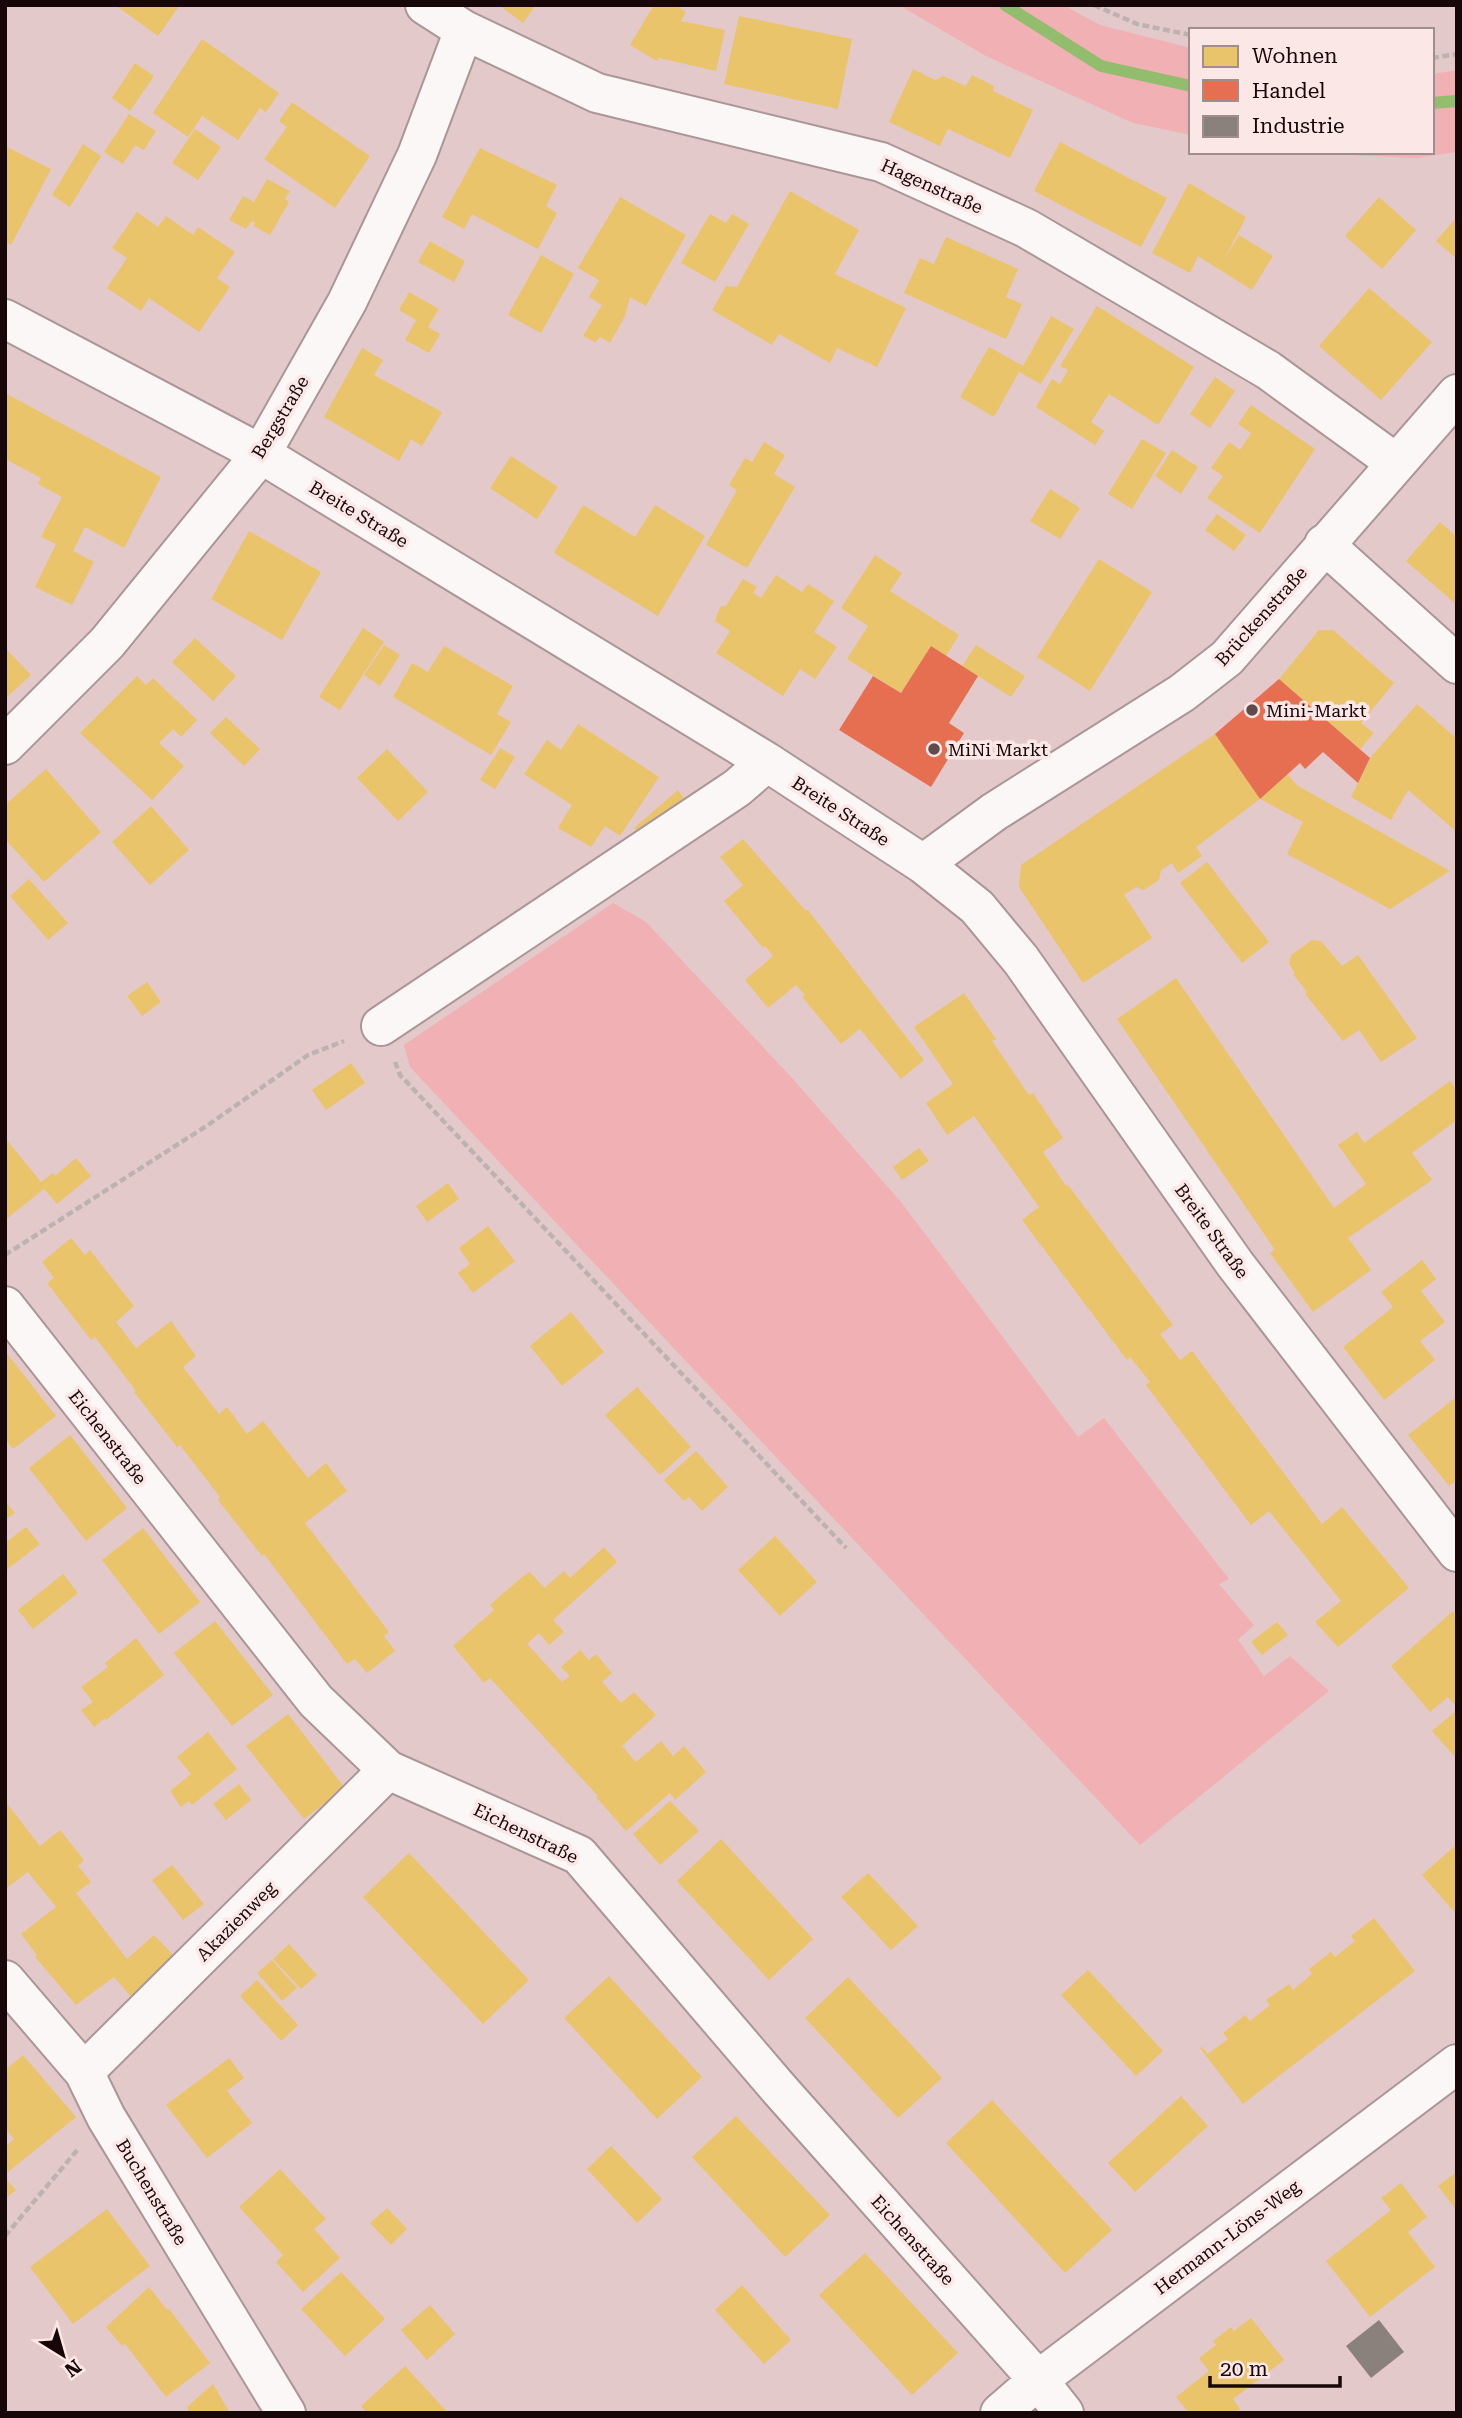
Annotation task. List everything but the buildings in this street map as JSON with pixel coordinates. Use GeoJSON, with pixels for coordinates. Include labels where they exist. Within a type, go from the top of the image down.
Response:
{"type":"FeatureCollection","features":[{"type":"Feature","properties":{"kind":"street","name":"Hagenstraße"},"geometry":{"type":"LineString","coordinates":[[425,5],[464,30],[597,93],[881,162],[1026,228],[1268,370],[1396,463]]}},
{"type":"Feature","properties":{"kind":"street","name":"Bergstraße"},"geometry":{"type":"LineString","coordinates":[[5,745],[107,643],[261,454],[347,302],[417,155],[464,30]]}},
{"type":"Feature","properties":{"kind":"street","name":"Breite Straße"},"geometry":{"type":"LineString","coordinates":[[5,319],[261,454],[767,762],[923,864],[977,907],[1021,960],[1235,1264],[1457,1552]]}},
{"type":"Feature","properties":{"kind":"street","name":"Brückenstraße"},"geometry":{"type":"LineString","coordinates":[[923,864],[994,811],[1182,693],[1227,658],[1457,394]]}},
{"type":"Feature","properties":{"kind":"street"},"geometry":{"type":"LineString","coordinates":[[1324,544],[1457,664]]}},
{"type":"Feature","properties":{"kind":"street"},"geometry":{"type":"LineString","coordinates":[[381,1026],[737,788],[767,762]]}},
{"type":"Feature","properties":{"kind":"street","name":"Eichenstraße"},"geometry":{"type":"LineString","coordinates":[[5,1306],[316,1701],[388,1770],[579,1855],[780,2090],[1038,2380],[1064,2413]]}},
{"type":"Feature","properties":{"kind":"street","name":"Akazienweg"},"geometry":{"type":"LineString","coordinates":[[84,2072],[388,1770]]}},
{"type":"Feature","properties":{"kind":"street","name":"Buchenstraße"},"geometry":{"type":"LineString","coordinates":[[5,1980],[84,2072],[106,2117],[286,2413]]}},
{"type":"Feature","properties":{"kind":"street","name":"Hermann-Löns-Weg"},"geometry":{"type":"LineString","coordinates":[[1000,2413],[1038,2380],[1457,2064]]}},
{"type":"Feature","properties":{"kind":"path"},"geometry":{"type":"LineString","coordinates":[[1094,5],[1137,24],[1189,35]]}},
{"type":"Feature","properties":{"kind":"path"},"geometry":{"type":"LineString","coordinates":[[1434,58],[1457,54]]}},
{"type":"Feature","properties":{"kind":"path"},"geometry":{"type":"LineString","coordinates":[[5,1255],[208,1125],[308,1055],[381,1026],[400,1075],[846,1548]]}},
{"type":"Feature","properties":{"kind":"path"},"geometry":{"type":"LineString","coordinates":[[5,2236],[106,2117]]}},
{"type":"Feature","properties":{"kind":"shaded area"},"geometry":{"type":"Polygon","coordinates":[[[899,5],[1063,5],[1100,25],[1189,47],[1189,135],[1133,123],[986,56],[899,5]]]}},
{"type":"Feature","properties":{"kind":"shaded area"},"geometry":{"type":"Polygon","coordinates":[[[1457,70],[1457,152],[1416,158],[1329,154],[1434,154],[1434,74],[1457,70]]]}},
{"type":"Feature","properties":{"kind":"shaded area"},"geometry":{"type":"Polygon","coordinates":[[[613,903],[646,922],[792,1078],[901,1202],[1078,1437],[1104,1418],[1229,1579],[1219,1584],[1254,1625],[1238,1640],[1264,1676],[1290,1656],[1329,1691],[1140,1845],[410,1067],[404,1045],[613,903]]]}},
{"type":"Feature","properties":{"kind":"waterway"},"geometry":{"type":"LineString","coordinates":[[1005,5],[1101,66],[1189,86]]}},
{"type":"Feature","properties":{"kind":"waterway"},"geometry":{"type":"LineString","coordinates":[[1434,103],[1457,101]]}},
{"type":"Feature","properties":{"kind":"place","name":"Mini-Markt"},"geometry":{"type":"Point","coordinates":[1252,710]}},
{"type":"Feature","properties":{"kind":"place","name":"MiNi Markt"},"geometry":{"type":"Point","coordinates":[934,749]}}]}
